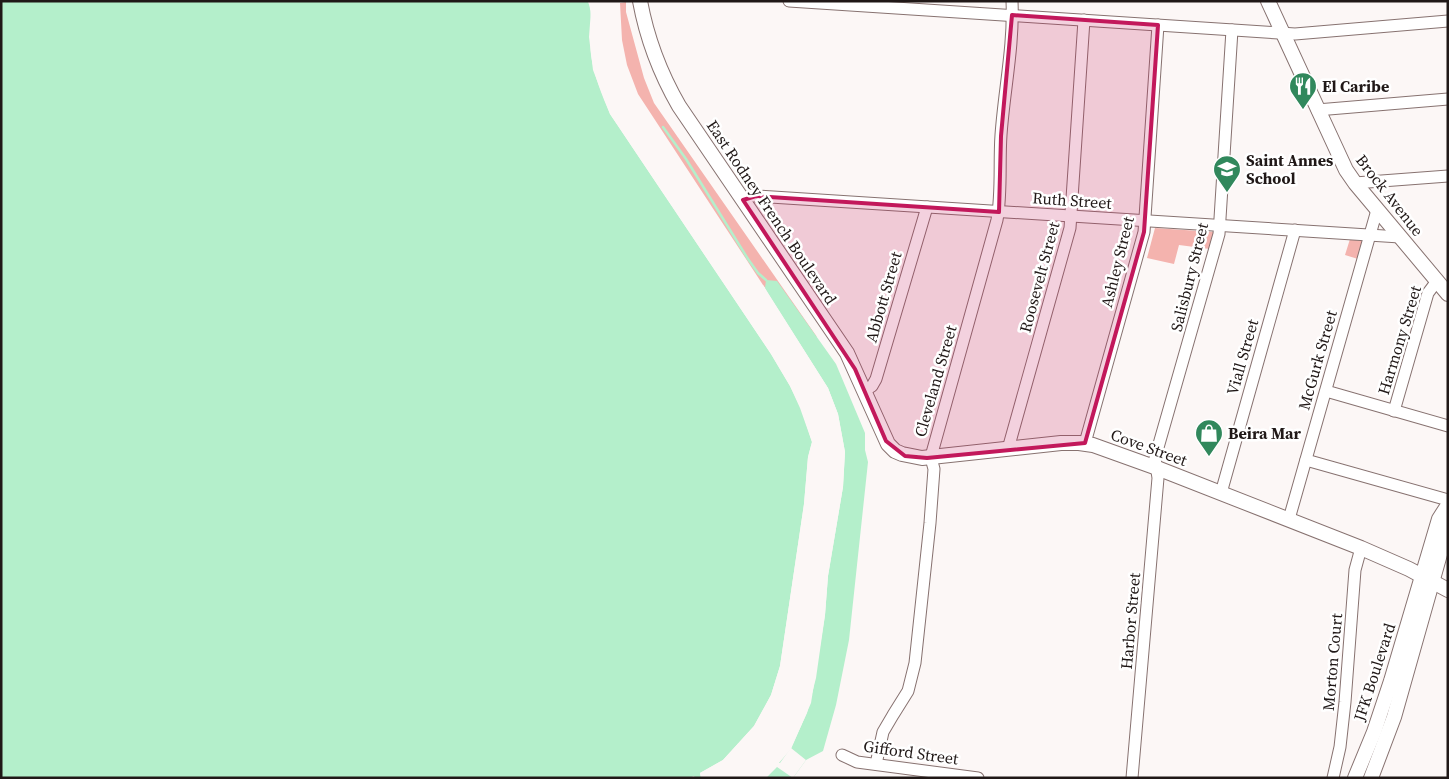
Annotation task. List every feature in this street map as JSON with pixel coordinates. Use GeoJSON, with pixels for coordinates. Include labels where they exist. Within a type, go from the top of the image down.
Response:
{"type":"FeatureCollection","features":[{"type":"Feature","properties":{"kind":"main road","name":"East Rodney French Boulevard"},"geometry":{"type":"LineString","coordinates":[[640,1],[652,50],[667,83],[690,124],[844,348],[885,438]]}},
{"type":"Feature","properties":{"kind":"main road","name":"Brock Avenue"},"geometry":{"type":"LineString","coordinates":[[1268,1],[1346,170],[1355,184],[1448,294]]}},
{"type":"Feature","properties":{"kind":"main road","name":"Cove Street"},"geometry":{"type":"LineString","coordinates":[[885,438],[893,449],[915,458],[931,458],[1061,443],[1085,444],[1110,450],[1361,548],[1427,578],[1448,590]]}},
{"type":"Feature","properties":{"kind":"main road"},"geometry":{"type":"LineString","coordinates":[[1427,578],[1439,519],[1448,506]]}},
{"type":"Feature","properties":{"kind":"main road"},"geometry":{"type":"LineString","coordinates":[[1427,578],[1448,526]]}},
{"type":"Feature","properties":{"kind":"main road","name":"JFK Boulevard"},"geometry":{"type":"LineString","coordinates":[[1356,778],[1427,578]]}},
{"type":"Feature","properties":{"kind":"main road","name":"JFK Boulevard"},"geometry":{"type":"LineString","coordinates":[[1372,778],[1394,717],[1427,578]]}},
{"type":"Feature","properties":{"kind":"street"},"geometry":{"type":"LineString","coordinates":[[789,1],[1295,34],[1448,21]]}},
{"type":"Feature","properties":{"kind":"street","name":"Cleveland Street"},"geometry":{"type":"LineString","coordinates":[[876,764],[883,732],[908,691],[916,663],[934,469],[931,458],[999,212],[1001,136],[1012,1]]}},
{"type":"Feature","properties":{"kind":"street","name":"Roosevelt Street"},"geometry":{"type":"LineString","coordinates":[[1008,449],[1069,233],[1084,20]]}},
{"type":"Feature","properties":{"kind":"street","name":"Ashley Street"},"geometry":{"type":"LineString","coordinates":[[1085,444],[1143,236],[1158,25]]}},
{"type":"Feature","properties":{"kind":"street","name":"Salisbury Street"},"geometry":{"type":"LineString","coordinates":[[1156,468],[1156,458],[1220,226],[1232,30]]}},
{"type":"Feature","properties":{"kind":"street"},"geometry":{"type":"LineString","coordinates":[[1317,110],[1448,99]]}},
{"type":"Feature","properties":{"kind":"street"},"geometry":{"type":"LineString","coordinates":[[1355,184],[1448,176]]}},
{"type":"Feature","properties":{"kind":"street","name":"Ruth Street"},"geometry":{"type":"LineString","coordinates":[[743,200],[756,196],[1400,237]]}},
{"type":"Feature","properties":{"kind":"street","name":"Abbott Street"},"geometry":{"type":"LineString","coordinates":[[864,391],[872,386],[876,379],[927,207]]}},
{"type":"Feature","properties":{"kind":"street","name":"McGurk Street"},"geometry":{"type":"LineString","coordinates":[[1289,519],[1377,210]]}},
{"type":"Feature","properties":{"kind":"street","name":"Viall Street"},"geometry":{"type":"LineString","coordinates":[[1221,493],[1295,230]]}},
{"type":"Feature","properties":{"kind":"street","name":"Harmony Street"},"geometry":{"type":"LineString","coordinates":[[1394,410],[1428,293],[1437,281]]}},
{"type":"Feature","properties":{"kind":"street"},"geometry":{"type":"LineString","coordinates":[[1326,391],[1448,426]]}},
{"type":"Feature","properties":{"kind":"street"},"geometry":{"type":"LineString","coordinates":[[1306,460],[1448,500]]}},
{"type":"Feature","properties":{"kind":"street","name":"Harbor Street"},"geometry":{"type":"LineString","coordinates":[[1132,778],[1157,488],[1156,468]]}},
{"type":"Feature","properties":{"kind":"street","name":"Morton Court"},"geometry":{"type":"LineString","coordinates":[[1333,778],[1342,731],[1355,570],[1361,548]]}},
{"type":"Feature","properties":{"kind":"street","name":"Gifford Street"},"geometry":{"type":"LineString","coordinates":[[842,754],[857,762],[978,778]]}},
{"type":"Feature","properties":{"kind":"highlighted area"},"geometry":{"type":"Polygon","coordinates":[[[1012,15],[1158,25],[1144,232],[1085,443],[927,458],[905,456],[886,441],[855,369],[743,200],[756,196],[999,212],[1001,136],[1012,15]]]}},
{"type":"Feature","properties":{"kind":"shaded area"},"geometry":{"type":"Polygon","coordinates":[[[1,1],[588,1],[591,14],[592,63],[610,114],[771,354],[801,408],[812,442],[808,457],[804,504],[780,666],[771,695],[754,726],[723,760],[700,773],[701,778],[695,778],[694,776],[689,778],[1,778],[1,1]]]}},
{"type":"Feature","properties":{"kind":"shaded area"},"geometry":{"type":"Polygon","coordinates":[[[626,2],[626,12],[644,78],[654,103],[817,337],[786,320],[638,94],[627,65],[622,40],[620,3],[626,2]]]}},
{"type":"Feature","properties":{"kind":"shaded area"},"geometry":{"type":"Polygon","coordinates":[[[1155,228],[1214,232],[1210,249],[1179,245],[1174,264],[1147,258],[1155,228]]]}},
{"type":"Feature","properties":{"kind":"shaded area"},"geometry":{"type":"Polygon","coordinates":[[[1350,239],[1362,241],[1358,259],[1345,255],[1350,239]]]}},
{"type":"Feature","properties":{"kind":"shaded area"},"geometry":{"type":"Polygon","coordinates":[[[766,280],[777,281],[836,364],[865,433],[865,450],[868,462],[849,640],[836,705],[823,751],[806,760],[793,778],[766,778],[791,749],[811,703],[825,615],[828,576],[843,487],[845,452],[838,414],[828,388],[767,292],[765,288],[766,280]]]}},
{"type":"Feature","properties":{"kind":"pier"},"geometry":{"type":"Polygon","coordinates":[[[588,1],[591,1],[593,10],[592,37],[596,69],[612,113],[773,353],[803,407],[814,442],[810,457],[806,504],[783,666],[773,696],[756,728],[725,761],[703,774],[704,778],[701,778],[700,773],[723,760],[754,726],[771,695],[780,666],[804,504],[808,457],[812,442],[790,386],[771,354],[610,114],[593,70],[589,37],[591,10],[588,1]]]}},
{"type":"Feature","properties":{"kind":"pier"},"geometry":{"type":"Polygon","coordinates":[[[763,285],[828,388],[838,414],[845,452],[843,487],[828,576],[825,615],[816,678],[807,713],[791,748],[806,760],[793,778],[777,767],[764,778],[776,763],[780,763],[790,749],[788,748],[808,702],[841,487],[842,452],[835,414],[826,389],[765,294],[763,285]]]}},
{"type":"Feature","properties":{"kind":"waterway"},"geometry":{"type":"LineString","coordinates":[[663,127],[686,159],[748,259],[758,273],[766,280]]}},
{"type":"Feature","properties":{"kind":"place","name":"El Caribe"},"geometry":{"type":"Point","coordinates":[1303,110]}},
{"type":"Feature","properties":{"kind":"place","name":"Saint Annes School"},"geometry":{"type":"Point","coordinates":[1227,193]}},
{"type":"Feature","properties":{"kind":"place","name":"Beira Mar"},"geometry":{"type":"Point","coordinates":[1209,457]}}]}
